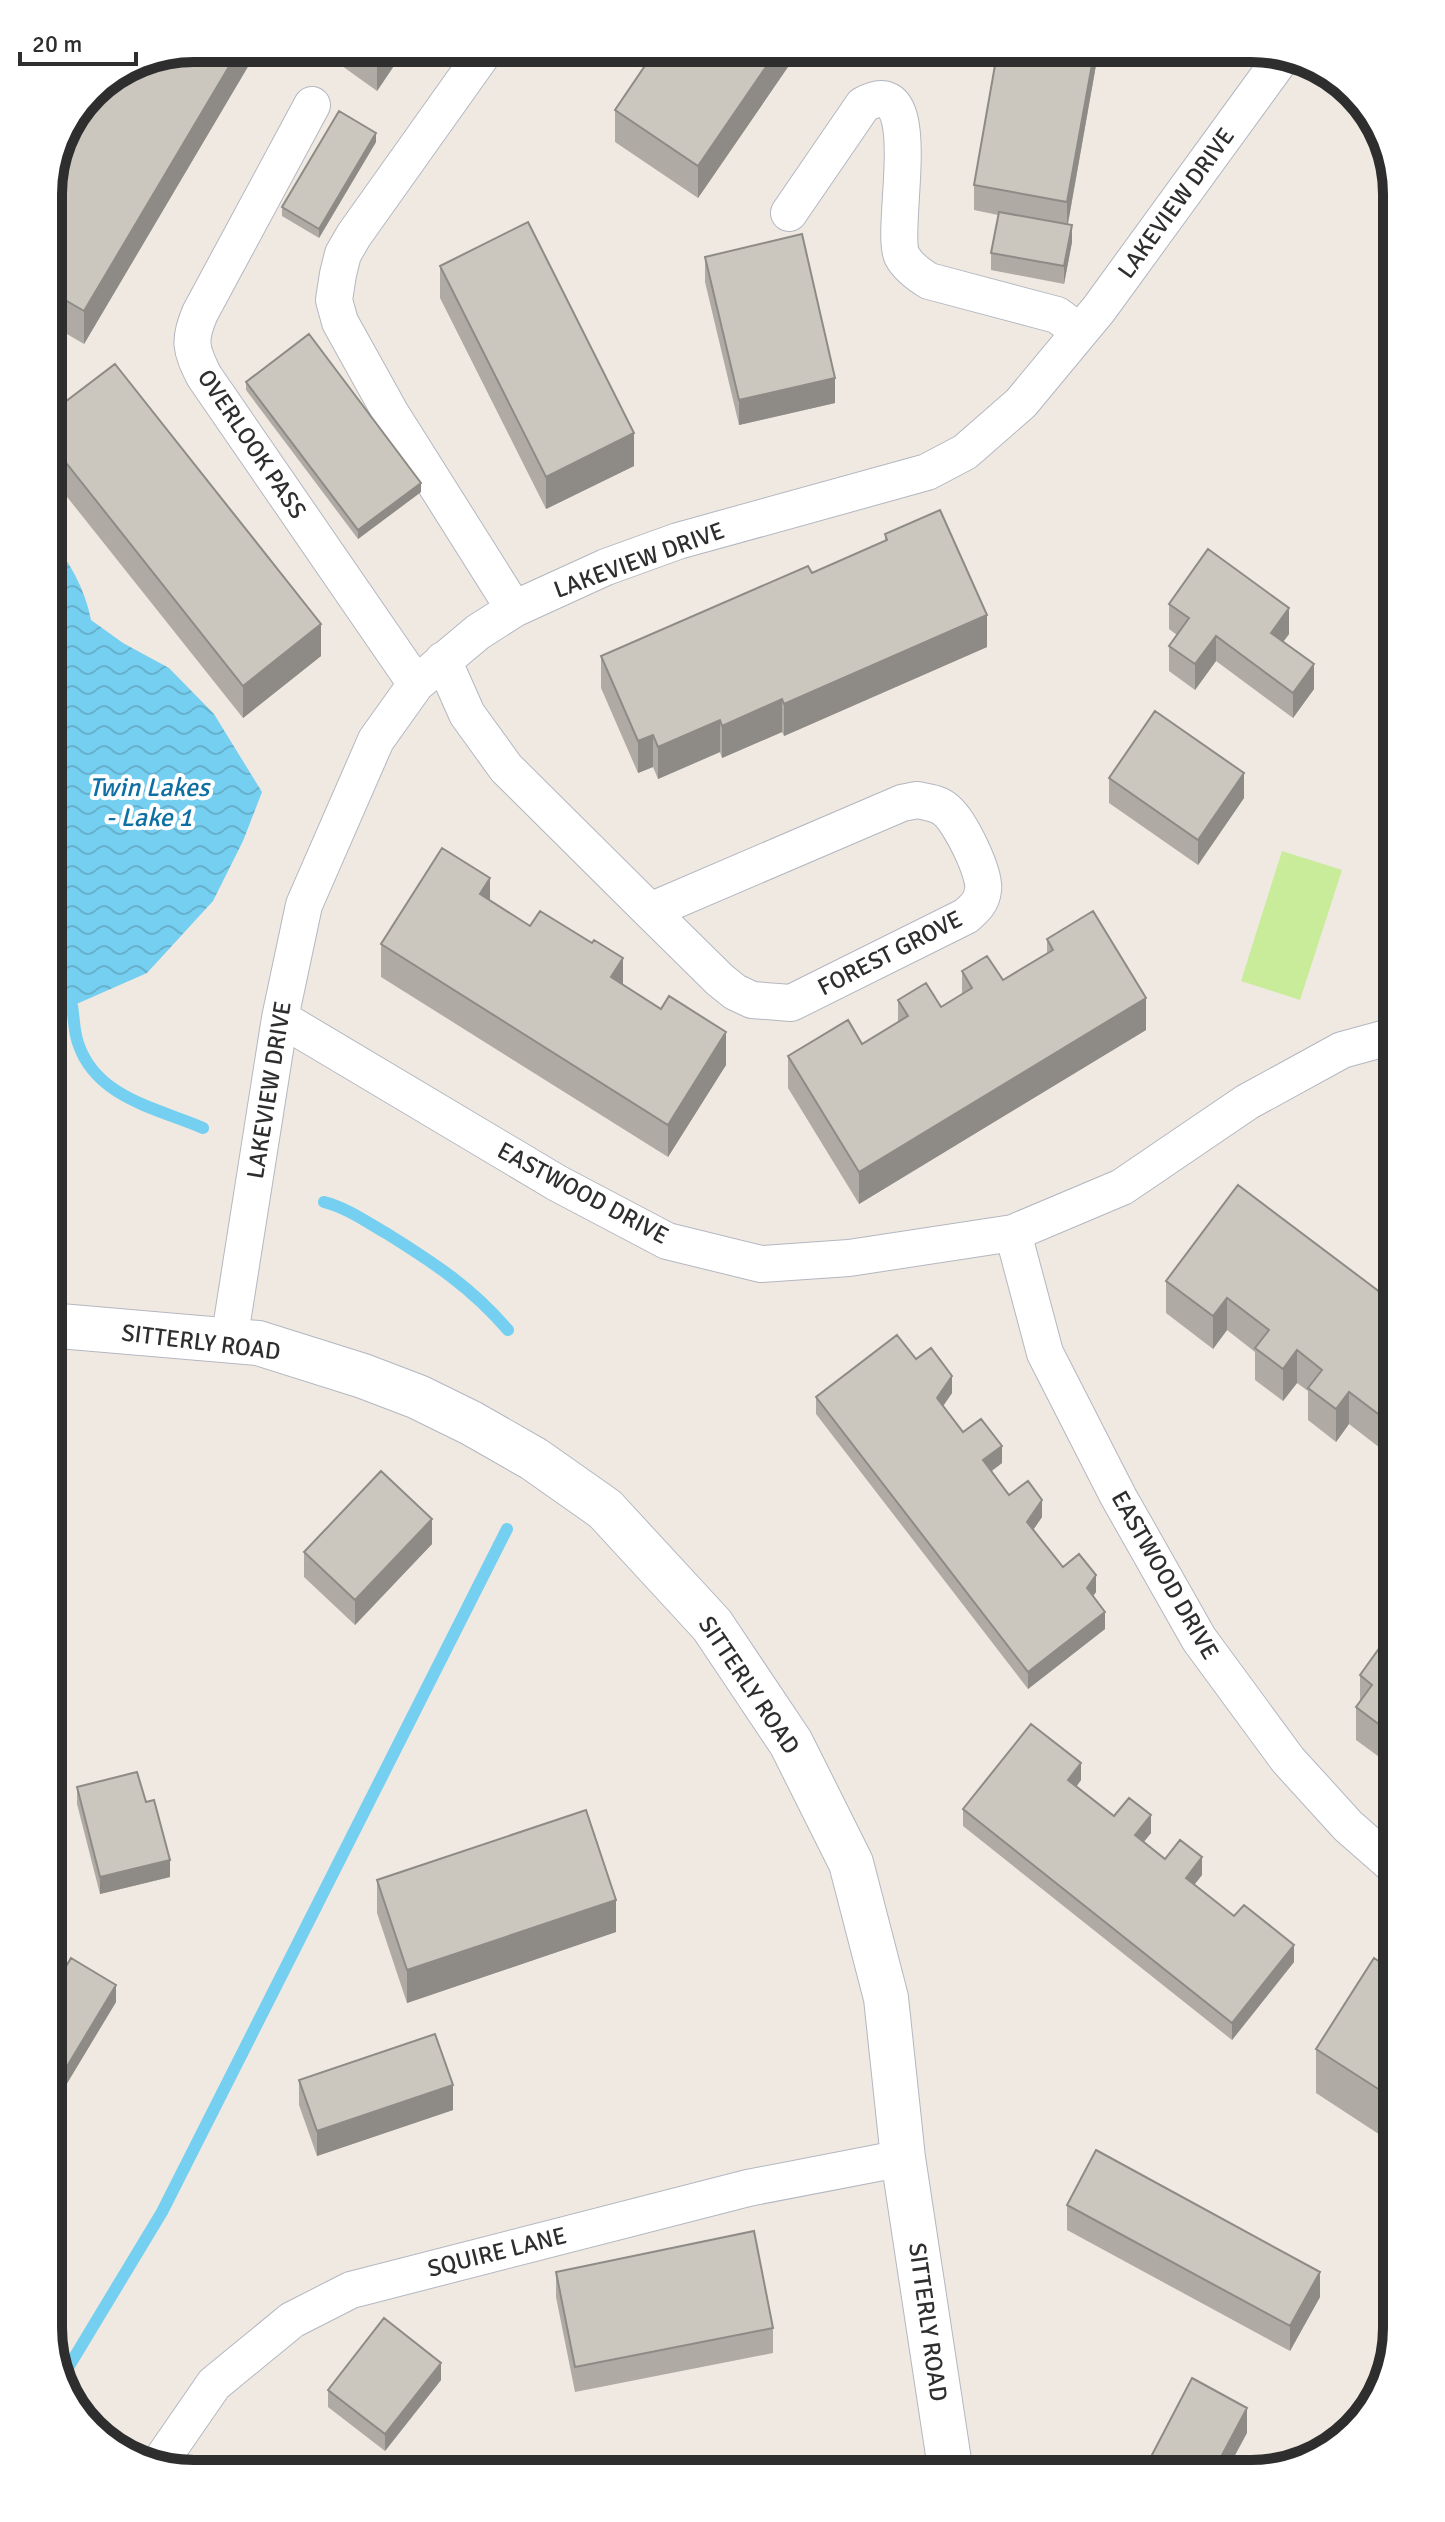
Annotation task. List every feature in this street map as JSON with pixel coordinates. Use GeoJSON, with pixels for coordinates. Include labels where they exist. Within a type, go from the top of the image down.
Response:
{"type":"FeatureCollection","features":[{"type":"Feature","properties":{"kind":"street"},"geometry":{"type":"LineString","coordinates":[[477,62],[354,235],[343,254],[334,300],[340,322],[390,412],[514,609]]}},
{"type":"Feature","properties":{"kind":"street","name":"LAKEVIEW DRIVE"},"geometry":{"type":"LineString","coordinates":[[229,1341],[280,1018],[304,905],[376,740],[416,684],[478,632],[514,609],[606,567],[678,541],[927,472],[965,452],[1021,403],[1080,332],[1276,65]]}},
{"type":"Feature","properties":{"kind":"street"},"geometry":{"type":"LineString","coordinates":[[789,213],[858,110],[872,99],[886,98],[894,103],[901,119],[898,239],[902,256],[914,271],[929,281],[1057,315],[1080,332]]}},
{"type":"Feature","properties":{"kind":"street","name":"OVERLOOK PASS"},"geometry":{"type":"LineString","coordinates":[[312,105],[200,313],[191,334],[193,355],[204,376],[416,684]]}},
{"type":"Feature","properties":{"kind":"street","name":"FOREST GROVE"},"geometry":{"type":"LineString","coordinates":[[443,660],[467,714],[506,768],[650,911],[720,980],[752,1000],[791,1003],[966,916],[977,906],[983,894],[984,881],[957,822],[945,809],[917,800],[902,803],[650,911]]}},
{"type":"Feature","properties":{"kind":"street","name":"EASTWOOD DRIVE"},"geometry":{"type":"LineString","coordinates":[[280,1018],[557,1183],[667,1241],[761,1264],[849,1258],[1013,1233],[1122,1187],[1247,1102],[1342,1050],[1383,1039]]}},
{"type":"Feature","properties":{"kind":"street","name":"EASTWOOD DRIVE"},"geometry":{"type":"LineString","coordinates":[[1013,1233],[1045,1353],[1118,1496],[1199,1639],[1288,1760],[1348,1826],[1383,1857]]}},
{"type":"Feature","properties":{"kind":"street","name":"SITTERLY ROAD"},"geometry":{"type":"LineString","coordinates":[[62,1326],[258,1343],[377,1381],[471,1423],[534,1459],[605,1509],[712,1625],[791,1743],[851,1863],[886,1998],[903,2158],[949,2460]]}},
{"type":"Feature","properties":{"kind":"street","name":"SQUIRE LANE"},"geometry":{"type":"LineString","coordinates":[[164,2456],[214,2384],[292,2320],[351,2290],[748,2188],[903,2158]]}},
{"type":"Feature","properties":{"kind":"green space"},"geometry":{"type":"Polygon","coordinates":[[[1282,851],[1342,870],[1300,1000],[1241,981],[1282,851]]]}},
{"type":"Feature","properties":{"kind":"water","name":"Twin Lakes - Lake 1"},"geometry":{"type":"Polygon","coordinates":[[[62,554],[85,597],[91,620],[123,643],[169,668],[214,714],[262,792],[243,841],[213,901],[147,973],[62,1008],[62,554]]]}},
{"type":"Feature","properties":{"kind":"building"},"geometry":{"type":"Polygon","coordinates":[[[194,62],[232,62],[84,311],[62,298],[62,185],[76,136],[89,114],[107,95],[128,80],[152,69],[194,62]]]}},
{"type":"Feature","properties":{"kind":"building"},"geometry":{"type":"Polygon","coordinates":[[[648,62],[769,62],[698,166],[615,110],[648,62]]]}},
{"type":"Feature","properties":{"kind":"building"},"geometry":{"type":"Polygon","coordinates":[[[996,62],[1092,62],[1067,202],[974,185],[996,62]]]}},
{"type":"Feature","properties":{"kind":"building"},"geometry":{"type":"Polygon","coordinates":[[[339,111],[376,133],[319,229],[282,207],[339,111]]]}},
{"type":"Feature","properties":{"kind":"building"},"geometry":{"type":"Polygon","coordinates":[[[999,212],[1072,225],[1064,266],[991,253],[999,212]]]}},
{"type":"Feature","properties":{"kind":"building"},"geometry":{"type":"Polygon","coordinates":[[[528,222],[634,433],[546,477],[440,266],[528,222]]]}},
{"type":"Feature","properties":{"kind":"building"},"geometry":{"type":"Polygon","coordinates":[[[802,234],[835,378],[739,400],[705,257],[802,234]]]}},
{"type":"Feature","properties":{"kind":"building"},"geometry":{"type":"Polygon","coordinates":[[[309,334],[421,483],[358,530],[246,382],[309,334]]]}},
{"type":"Feature","properties":{"kind":"building"},"geometry":{"type":"Polygon","coordinates":[[[115,364],[321,624],[243,686],[62,458],[62,404],[115,364]]]}},
{"type":"Feature","properties":{"kind":"building"},"geometry":{"type":"Polygon","coordinates":[[[940,510],[987,615],[784,704],[782,699],[722,726],[720,720],[658,747],[653,735],[638,741],[601,656],[808,566],[812,573],[887,540],[885,534],[940,510]]]}},
{"type":"Feature","properties":{"kind":"building"},"geometry":{"type":"Polygon","coordinates":[[[1208,549],[1289,608],[1271,633],[1314,664],[1293,693],[1216,636],[1195,664],[1169,646],[1189,618],[1169,604],[1208,549]]]}},
{"type":"Feature","properties":{"kind":"building"},"geometry":{"type":"Polygon","coordinates":[[[1155,711],[1244,773],[1198,840],[1109,778],[1155,711]]]}},
{"type":"Feature","properties":{"kind":"building"},"geometry":{"type":"Polygon","coordinates":[[[442,848],[490,878],[480,894],[530,926],[540,911],[592,943],[594,940],[623,958],[611,977],[661,1009],[669,996],[726,1032],[668,1125],[381,944],[442,848]]]}},
{"type":"Feature","properties":{"kind":"building"},"geometry":{"type":"Polygon","coordinates":[[[1093,911],[1146,998],[859,1172],[788,1056],[848,1020],[862,1044],[908,1016],[898,1000],[926,983],[941,1007],[972,988],[962,971],[987,956],[1003,980],[1053,950],[1047,939],[1093,911]]]}},
{"type":"Feature","properties":{"kind":"building"},"geometry":{"type":"Polygon","coordinates":[[[1238,1185],[1383,1294],[1383,1418],[1349,1392],[1336,1409],[1308,1388],[1322,1370],[1297,1350],[1283,1369],[1255,1348],[1269,1330],[1227,1298],[1213,1316],[1166,1281],[1238,1185]]]}},
{"type":"Feature","properties":{"kind":"building"},"geometry":{"type":"Polygon","coordinates":[[[897,1335],[916,1359],[931,1348],[952,1376],[937,1398],[963,1432],[981,1419],[1002,1446],[983,1460],[1009,1495],[1028,1481],[1042,1500],[1027,1522],[1063,1567],[1079,1554],[1096,1575],[1087,1588],[1105,1612],[1028,1672],[816,1397],[897,1335]]]}},
{"type":"Feature","properties":{"kind":"building"},"geometry":{"type":"Polygon","coordinates":[[[381,1471],[432,1519],[355,1600],[304,1552],[381,1471]]]}},
{"type":"Feature","properties":{"kind":"building"},"geometry":{"type":"Polygon","coordinates":[[[1378,1650],[1383,1654],[1383,1727],[1356,1707],[1372,1685],[1360,1675],[1378,1650]]]}},
{"type":"Feature","properties":{"kind":"building"},"geometry":{"type":"Polygon","coordinates":[[[1031,1724],[1081,1763],[1068,1780],[1114,1816],[1129,1798],[1151,1815],[1135,1835],[1165,1859],[1180,1840],[1202,1857],[1186,1878],[1234,1916],[1244,1905],[1294,1945],[1232,2023],[963,1809],[1031,1724]]]}},
{"type":"Feature","properties":{"kind":"building"},"geometry":{"type":"Polygon","coordinates":[[[137,1772],[146,1802],[154,1800],[170,1860],[100,1877],[77,1787],[137,1772]]]}},
{"type":"Feature","properties":{"kind":"building"},"geometry":{"type":"Polygon","coordinates":[[[586,1810],[616,1900],[407,1970],[377,1880],[586,1810]]]}},
{"type":"Feature","properties":{"kind":"building"},"geometry":{"type":"Polygon","coordinates":[[[71,1958],[116,1985],[62,2075],[62,1973],[71,1958]]]}},
{"type":"Feature","properties":{"kind":"building"},"geometry":{"type":"Polygon","coordinates":[[[1374,1958],[1383,1964],[1383,2092],[1316,2049],[1374,1958]]]}},
{"type":"Feature","properties":{"kind":"building"},"geometry":{"type":"Polygon","coordinates":[[[435,2034],[453,2085],[317,2131],[299,2080],[435,2034]]]}},
{"type":"Feature","properties":{"kind":"building"},"geometry":{"type":"Polygon","coordinates":[[[1096,2150],[1320,2272],[1290,2326],[1067,2205],[1096,2150]]]}},
{"type":"Feature","properties":{"kind":"building"},"geometry":{"type":"Polygon","coordinates":[[[754,2231],[773,2328],[575,2367],[556,2272],[754,2231]]]}},
{"type":"Feature","properties":{"kind":"building"},"geometry":{"type":"Polygon","coordinates":[[[384,2318],[441,2363],[385,2434],[328,2390],[384,2318]]]}},
{"type":"Feature","properties":{"kind":"building"},"geometry":{"type":"Polygon","coordinates":[[[1192,2378],[1247,2408],[1219,2460],[1149,2460],[1192,2378]]]}},
{"type":"Feature","properties":{"kind":"waterway"},"geometry":{"type":"LineString","coordinates":[[72,1006],[78,1043],[99,1077],[130,1099],[203,1128]]}},
{"type":"Feature","properties":{"kind":"waterway"},"geometry":{"type":"LineString","coordinates":[[324,1202],[356,1215],[436,1266],[466,1288],[508,1330]]}},
{"type":"Feature","properties":{"kind":"waterway"},"geometry":{"type":"LineString","coordinates":[[69,2367],[162,2212],[507,1529]]}}]}
